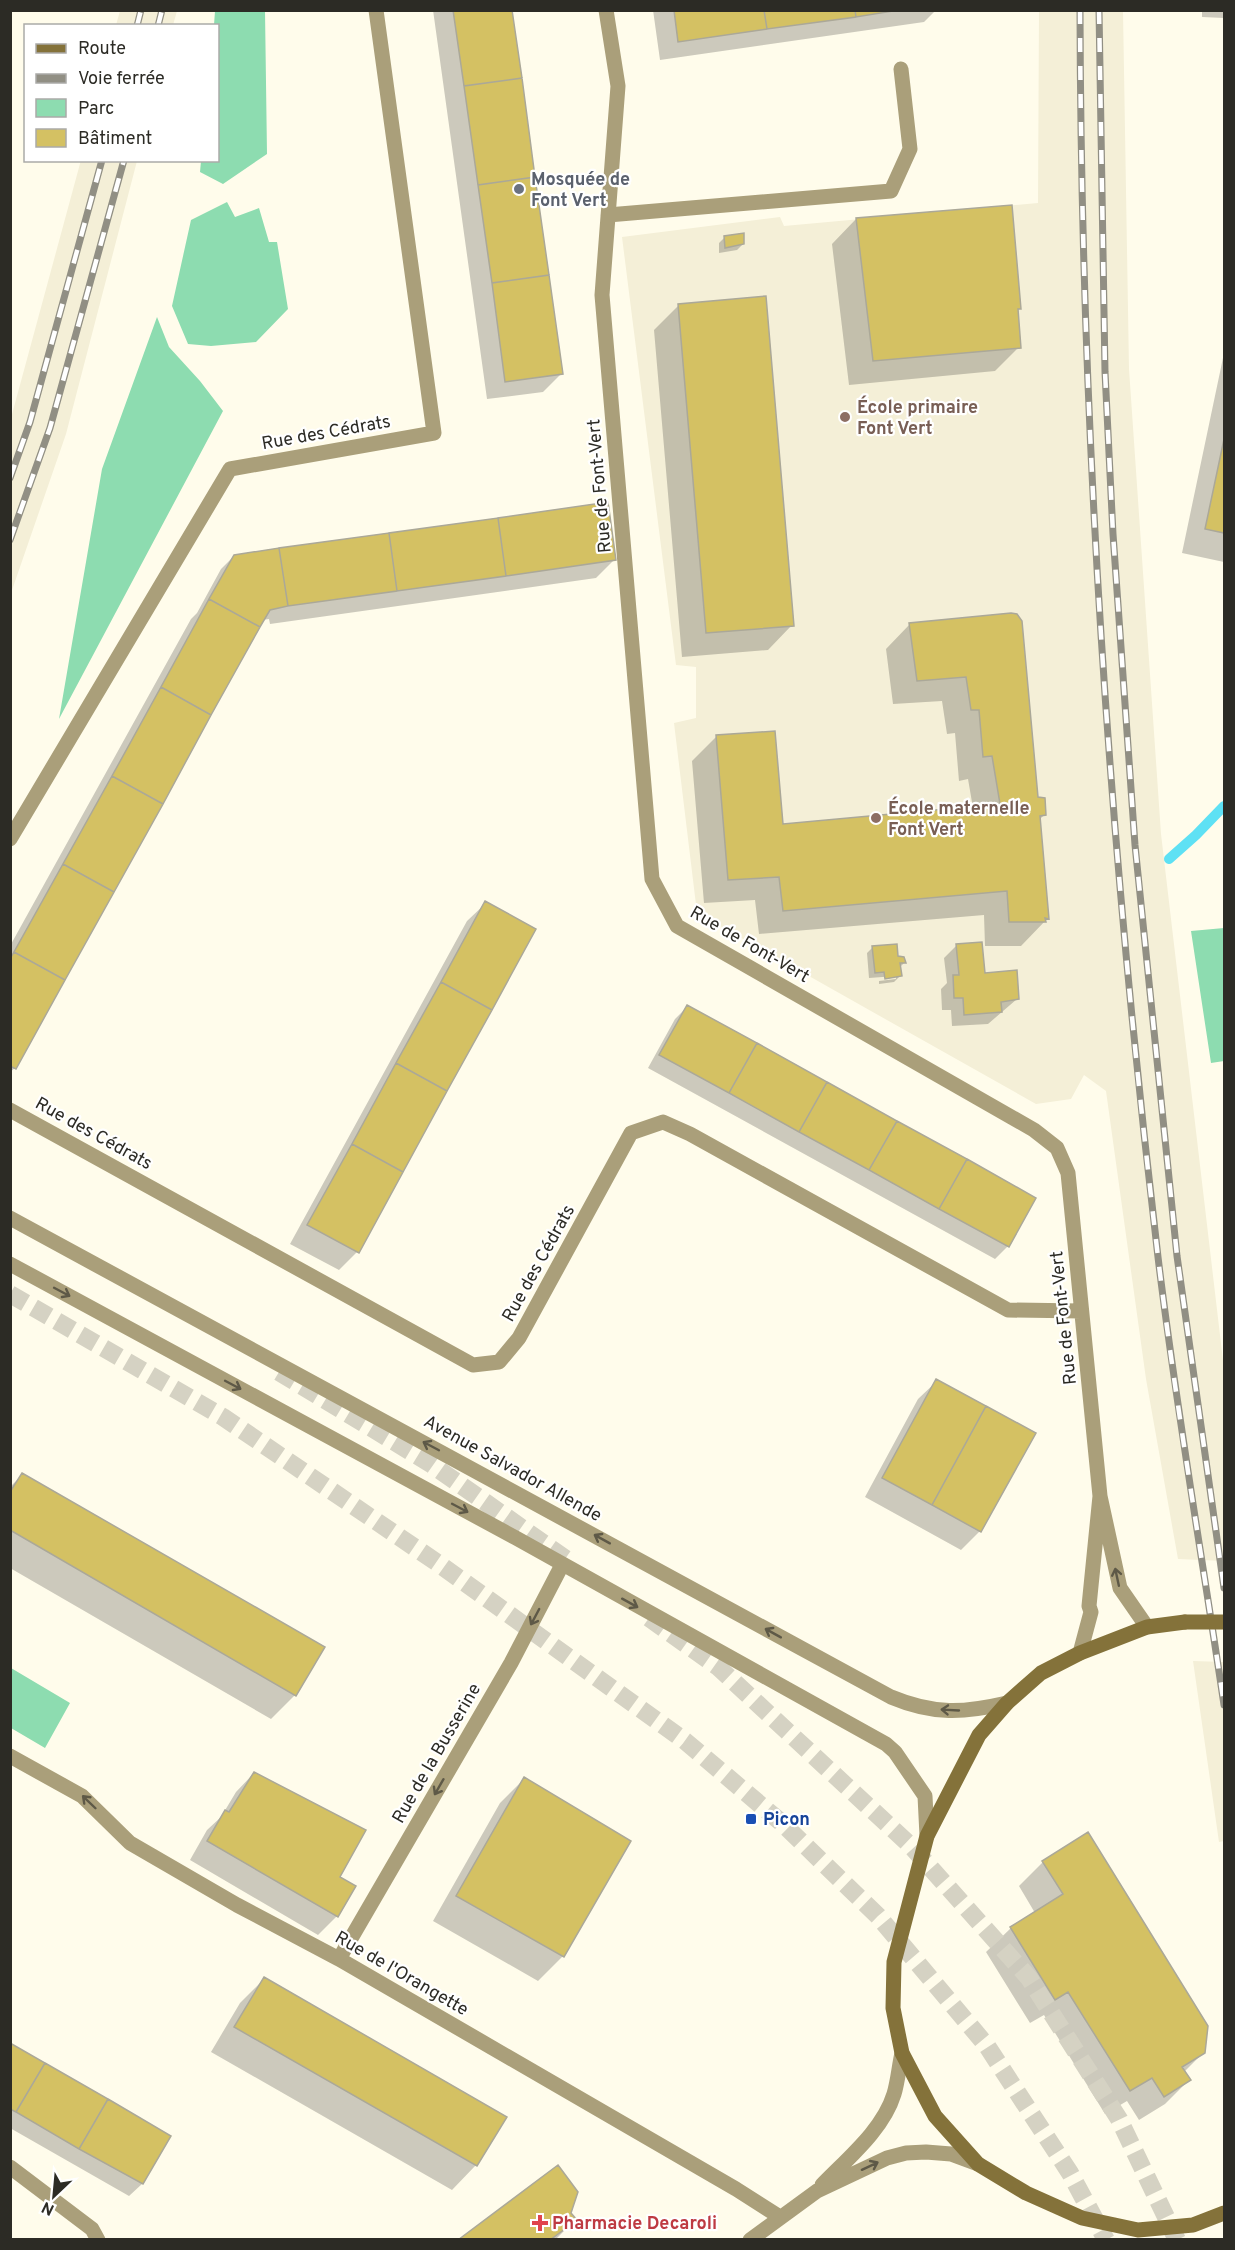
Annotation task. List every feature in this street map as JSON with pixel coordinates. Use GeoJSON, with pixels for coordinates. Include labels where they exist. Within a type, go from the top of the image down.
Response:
{"type":"FeatureCollection","features":[{"type":"Feature","properties":{"kind":"main road"},"geometry":{"type":"LineString","coordinates":[[1224,1622],[1185,1622],[1147,1626],[1080,1653],[1041,1673],[1008,1703],[979,1735],[927,1836],[894,1962],[893,2008],[902,2053],[935,2116],[978,2164],[1026,2193],[1082,2218],[1138,2230],[1193,2225],[1224,2213]]}},
{"type":"Feature","properties":{"kind":"main road"},"geometry":{"type":"LineString","coordinates":[[1138,2230],[1150,2240]]}},
{"type":"Feature","properties":{"kind":"street","name":"Rue des Cédrats"},"geometry":{"type":"LineString","coordinates":[[10,839],[230,469],[434,432],[376,10]]}},
{"type":"Feature","properties":{"kind":"street","name":"Rue de Font-Vert"},"geometry":{"type":"LineString","coordinates":[[606,10],[618,86],[602,295],[652,879],[677,926],[1034,1130],[1058,1148],[1068,1173],[1100,1496],[1120,1588],[1147,1626]]}},
{"type":"Feature","properties":{"kind":"street"},"geometry":{"type":"LineString","coordinates":[[608,215],[891,191],[910,149],[901,69]]}},
{"type":"Feature","properties":{"kind":"street","name":"Rue des Cédrats"},"geometry":{"type":"LineString","coordinates":[[10,1110],[473,1365],[499,1362],[519,1338],[631,1133],[663,1122],[690,1134],[1008,1310],[1081,1311]]}},
{"type":"Feature","properties":{"kind":"street","name":"Avenue Salvador Allende"},"geometry":{"type":"LineString","coordinates":[[10,1218],[891,1697],[916,1707],[971,1711],[1008,1703]]}},
{"type":"Feature","properties":{"kind":"street"},"geometry":{"type":"LineString","coordinates":[[10,1264],[886,1744],[895,1752],[925,1796],[927,1836]]}},
{"type":"Feature","properties":{"kind":"street","name":"Rue de Font-Vert"},"geometry":{"type":"LineString","coordinates":[[1080,1653],[1091,1612],[1089,1606],[1100,1496]]}},
{"type":"Feature","properties":{"kind":"street","name":"Rue de la Busserine"},"geometry":{"type":"LineString","coordinates":[[339,1959],[511,1663],[562,1565]]}},
{"type":"Feature","properties":{"kind":"street","name":"Rue de l'Orangette"},"geometry":{"type":"LineString","coordinates":[[10,1756],[82,1796],[130,1843],[237,1905],[339,1959],[736,2188],[780,2217]]}},
{"type":"Feature","properties":{"kind":"street"},"geometry":{"type":"LineString","coordinates":[[817,2191],[869,2135],[883,2116],[894,2095],[902,2053]]}},
{"type":"Feature","properties":{"kind":"street"},"geometry":{"type":"LineString","coordinates":[[750,2240],[817,2191],[887,2158],[906,2153],[951,2154],[978,2164]]}},
{"type":"Feature","properties":{"kind":"street"},"geometry":{"type":"LineString","coordinates":[[10,2167],[92,2229],[98,2240]]}},
{"type":"Feature","properties":{"kind":"shaded area"},"geometry":{"type":"Polygon","coordinates":[[[120,10],[177,11],[173,24],[116,24],[120,10]]]}},
{"type":"Feature","properties":{"kind":"shaded area"},"geometry":{"type":"Polygon","coordinates":[[[1039,11],[1123,11],[1129,369],[1161,834],[1224,1369],[1224,1561],[1178,1559],[1146,1379],[1106,1091],[1084,1075],[1071,1099],[1036,1104],[697,913],[674,723],[696,718],[696,667],[676,665],[622,237],[780,217],[784,226],[1038,203],[1039,11]]]}},
{"type":"Feature","properties":{"kind":"shaded area"},"geometry":{"type":"Polygon","coordinates":[[[80,162],[137,162],[66,434],[11,593],[11,418],[80,162]]]}},
{"type":"Feature","properties":{"kind":"shaded area"},"geometry":{"type":"Polygon","coordinates":[[[1193,1661],[1224,1662],[1224,1841],[1219,1842],[1193,1661]]]}},
{"type":"Feature","properties":{"kind":"green space"},"geometry":{"type":"Polygon","coordinates":[[[215,11],[265,11],[267,154],[223,184],[200,172],[201,162],[219,162],[219,24],[214,24],[215,11]]]}},
{"type":"Feature","properties":{"kind":"green space"},"geometry":{"type":"Polygon","coordinates":[[[227,202],[235,217],[259,208],[269,242],[277,242],[288,309],[256,342],[211,346],[188,344],[172,306],[191,220],[227,202]]]}},
{"type":"Feature","properties":{"kind":"green space"},"geometry":{"type":"Polygon","coordinates":[[[157,317],[169,347],[223,411],[59,719],[102,469],[157,317]]]}},
{"type":"Feature","properties":{"kind":"green space"},"geometry":{"type":"Polygon","coordinates":[[[1224,928],[1224,1061],[1211,1063],[1191,931],[1224,928]]]}},
{"type":"Feature","properties":{"kind":"green space"},"geometry":{"type":"Polygon","coordinates":[[[11,1668],[70,1703],[45,1748],[11,1728],[11,1668]]]}},
{"type":"Feature","properties":{"kind":"building"},"geometry":{"type":"Polygon","coordinates":[[[453,10],[512,10],[522,78],[464,86],[453,10]]]}},
{"type":"Feature","properties":{"kind":"building"},"geometry":{"type":"Polygon","coordinates":[[[674,10],[764,10],[767,29],[678,42],[674,10]]]}},
{"type":"Feature","properties":{"kind":"building"},"geometry":{"type":"Polygon","coordinates":[[[764,10],[855,10],[856,17],[767,29],[764,10]]]}},
{"type":"Feature","properties":{"kind":"building"},"geometry":{"type":"Polygon","coordinates":[[[855,10],[899,10],[856,17],[855,10]]]}},
{"type":"Feature","properties":{"kind":"building"},"geometry":{"type":"Polygon","coordinates":[[[522,78],[535,177],[478,185],[464,86],[522,78]]]}},
{"type":"Feature","properties":{"kind":"building"},"geometry":{"type":"Polygon","coordinates":[[[535,177],[549,275],[492,283],[478,185],[535,177]]]}},
{"type":"Feature","properties":{"kind":"building"},"geometry":{"type":"Polygon","coordinates":[[[1012,205],[1021,309],[1018,309],[1021,348],[873,361],[856,218],[1012,205]]]}},
{"type":"Feature","properties":{"kind":"building"},"geometry":{"type":"Polygon","coordinates":[[[744,233],[744,244],[725,248],[724,236],[744,233]]]}},
{"type":"Feature","properties":{"kind":"building"},"geometry":{"type":"Polygon","coordinates":[[[549,275],[563,374],[505,382],[492,283],[549,275]]]}},
{"type":"Feature","properties":{"kind":"building"},"geometry":{"type":"Polygon","coordinates":[[[766,296],[794,626],[706,633],[678,304],[766,296]]]}},
{"type":"Feature","properties":{"kind":"building"},"geometry":{"type":"Polygon","coordinates":[[[1224,439],[1224,533],[1205,529],[1224,439]]]}},
{"type":"Feature","properties":{"kind":"building"},"geometry":{"type":"Polygon","coordinates":[[[608,502],[616,560],[506,576],[498,518],[608,502]]]}},
{"type":"Feature","properties":{"kind":"building"},"geometry":{"type":"Polygon","coordinates":[[[498,518],[506,576],[397,591],[389,533],[498,518]]]}},
{"type":"Feature","properties":{"kind":"building"},"geometry":{"type":"Polygon","coordinates":[[[389,533],[397,591],[288,606],[279,548],[389,533]]]}},
{"type":"Feature","properties":{"kind":"building"},"geometry":{"type":"Polygon","coordinates":[[[279,548],[288,606],[270,610],[260,627],[209,599],[234,555],[279,548]]]}},
{"type":"Feature","properties":{"kind":"building"},"geometry":{"type":"Polygon","coordinates":[[[209,599],[260,627],[211,715],[161,687],[209,599]]]}},
{"type":"Feature","properties":{"kind":"building"},"geometry":{"type":"Polygon","coordinates":[[[1017,614],[1022,621],[1038,797],[1045,798],[1046,815],[1040,816],[1049,919],[1045,918],[1046,922],[1009,922],[1007,891],[783,911],[779,877],[728,880],[716,735],[775,731],[783,824],[1000,804],[992,756],[983,757],[979,710],[971,710],[966,677],[917,681],[909,623],[1017,614]]]}},
{"type":"Feature","properties":{"kind":"building"},"geometry":{"type":"Polygon","coordinates":[[[161,687],[211,715],[163,804],[112,776],[161,687]]]}},
{"type":"Feature","properties":{"kind":"building"},"geometry":{"type":"Polygon","coordinates":[[[112,776],[163,804],[114,892],[63,864],[112,776]]]}},
{"type":"Feature","properties":{"kind":"building"},"geometry":{"type":"Polygon","coordinates":[[[63,864],[114,892],[65,980],[14,952],[63,864]]]}},
{"type":"Feature","properties":{"kind":"building"},"geometry":{"type":"Polygon","coordinates":[[[485,901],[536,929],[492,1010],[441,982],[485,901]]]}},
{"type":"Feature","properties":{"kind":"building"},"geometry":{"type":"Polygon","coordinates":[[[982,942],[985,973],[1017,970],[1019,999],[1001,1002],[1002,1012],[964,1015],[963,998],[954,998],[953,975],[959,975],[956,944],[982,942]]]}},
{"type":"Feature","properties":{"kind":"building"},"geometry":{"type":"Polygon","coordinates":[[[897,944],[898,956],[904,957],[906,963],[900,963],[902,976],[885,979],[884,972],[875,973],[872,946],[897,944]]]}},
{"type":"Feature","properties":{"kind":"building"},"geometry":{"type":"Polygon","coordinates":[[[14,952],[65,980],[16,1069],[10,1066],[10,959],[14,952]]]}},
{"type":"Feature","properties":{"kind":"building"},"geometry":{"type":"Polygon","coordinates":[[[441,982],[492,1010],[447,1091],[396,1063],[441,982]]]}},
{"type":"Feature","properties":{"kind":"building"},"geometry":{"type":"Polygon","coordinates":[[[687,1005],[757,1043],[729,1093],[659,1055],[687,1005]]]}},
{"type":"Feature","properties":{"kind":"building"},"geometry":{"type":"Polygon","coordinates":[[[757,1043],[827,1082],[799,1132],[729,1093],[757,1043]]]}},
{"type":"Feature","properties":{"kind":"building"},"geometry":{"type":"Polygon","coordinates":[[[396,1063],[447,1091],[403,1172],[352,1144],[396,1063]]]}},
{"type":"Feature","properties":{"kind":"building"},"geometry":{"type":"Polygon","coordinates":[[[827,1082],[897,1121],[869,1170],[799,1132],[827,1082]]]}},
{"type":"Feature","properties":{"kind":"building"},"geometry":{"type":"Polygon","coordinates":[[[897,1121],[967,1159],[939,1209],[869,1170],[897,1121]]]}},
{"type":"Feature","properties":{"kind":"building"},"geometry":{"type":"Polygon","coordinates":[[[352,1144],[403,1172],[359,1253],[307,1225],[352,1144]]]}},
{"type":"Feature","properties":{"kind":"building"},"geometry":{"type":"Polygon","coordinates":[[[967,1159],[1036,1198],[1009,1247],[939,1209],[967,1159]]]}},
{"type":"Feature","properties":{"kind":"building"},"geometry":{"type":"Polygon","coordinates":[[[936,1379],[986,1406],[932,1505],[882,1478],[936,1379]]]}},
{"type":"Feature","properties":{"kind":"building"},"geometry":{"type":"Polygon","coordinates":[[[986,1406],[1036,1433],[981,1532],[932,1505],[986,1406]]]}},
{"type":"Feature","properties":{"kind":"building"},"geometry":{"type":"Polygon","coordinates":[[[22,1473],[325,1647],[296,1696],[10,1530],[10,1492],[22,1473]]]}},
{"type":"Feature","properties":{"kind":"building"},"geometry":{"type":"Polygon","coordinates":[[[254,1772],[366,1830],[340,1877],[356,1886],[338,1917],[207,1841],[225,1810],[229,1812],[254,1772]]]}},
{"type":"Feature","properties":{"kind":"building"},"geometry":{"type":"Polygon","coordinates":[[[524,1777],[631,1841],[564,1957],[456,1896],[524,1777]]]}},
{"type":"Feature","properties":{"kind":"building"},"geometry":{"type":"Polygon","coordinates":[[[1088,1832],[1208,2026],[1205,2053],[1182,2067],[1191,2080],[1164,2097],[1152,2078],[1130,2091],[1068,1992],[1055,2000],[1010,1927],[1063,1894],[1042,1861],[1088,1832]]]}},
{"type":"Feature","properties":{"kind":"building"},"geometry":{"type":"Polygon","coordinates":[[[264,1977],[507,2117],[477,2166],[234,2027],[264,1977]]]}},
{"type":"Feature","properties":{"kind":"building"},"geometry":{"type":"Polygon","coordinates":[[[10,2043],[45,2063],[16,2112],[10,2109],[10,2043]]]}},
{"type":"Feature","properties":{"kind":"building"},"geometry":{"type":"Polygon","coordinates":[[[45,2063],[108,2099],[79,2149],[16,2112],[45,2063]]]}},
{"type":"Feature","properties":{"kind":"building"},"geometry":{"type":"Polygon","coordinates":[[[108,2099],[171,2136],[143,2184],[79,2149],[108,2099]]]}},
{"type":"Feature","properties":{"kind":"building"},"geometry":{"type":"Polygon","coordinates":[[[558,2165],[578,2192],[571,2213],[577,2220],[550,2240],[458,2240],[558,2165]]]}},
{"type":"Feature","properties":{"kind":"waterway"},"geometry":{"type":"LineString","coordinates":[[1169,859],[1224,806]]}},
{"type":"Feature","properties":{"kind":"tunnel"},"geometry":{"type":"LineString","coordinates":[[10,1294],[223,1417],[439,1564],[685,1741],[783,1824],[878,1916],[987,2046],[1070,2173],[1106,2240]]}},
{"type":"Feature","properties":{"kind":"tunnel"},"geometry":{"type":"LineString","coordinates":[[279,1372],[431,1464],[570,1562]]}},
{"type":"Feature","properties":{"kind":"tunnel"},"geometry":{"type":"LineString","coordinates":[[649,1618],[718,1667],[911,1846],[1029,1978],[1119,2119],[1177,2240]]}},
{"type":"Feature","properties":{"kind":"railway"},"geometry":{"type":"LineString","coordinates":[[138,24],[141,10]]}},
{"type":"Feature","properties":{"kind":"railway"},"geometry":{"type":"LineString","coordinates":[[158,24],[162,10]]}},
{"type":"Feature","properties":{"kind":"railway"},"geometry":{"type":"LineString","coordinates":[[1080,10],[1086,323],[1092,479],[1101,635],[1125,946],[1165,1313],[1224,1705]]}},
{"type":"Feature","properties":{"kind":"railway"},"geometry":{"type":"LineString","coordinates":[[1099,10],[1105,372],[1113,534],[1135,845],[1177,1256],[1224,1588]]}},
{"type":"Feature","properties":{"kind":"railway"},"geometry":{"type":"LineString","coordinates":[[10,478],[30,422],[101,162]]}},
{"type":"Feature","properties":{"kind":"railway"},"geometry":{"type":"LineString","coordinates":[[10,540],[50,428],[123,162]]}},
{"type":"Feature","properties":{"kind":"place","name":"Mosquée de Font Vert"},"geometry":{"type":"Point","coordinates":[519,189]}},
{"type":"Feature","properties":{"kind":"place","name":"École primaire Font Vert"},"geometry":{"type":"Point","coordinates":[845,417]}},
{"type":"Feature","properties":{"kind":"place","name":"École maternelle Font Vert"},"geometry":{"type":"Point","coordinates":[876,818]}},
{"type":"Feature","properties":{"kind":"place","name":"Picon"},"geometry":{"type":"Point","coordinates":[751,1819]}},
{"type":"Feature","properties":{"kind":"place","name":"Pharmacie Decaroli"},"geometry":{"type":"Point","coordinates":[540,2223]}}]}
